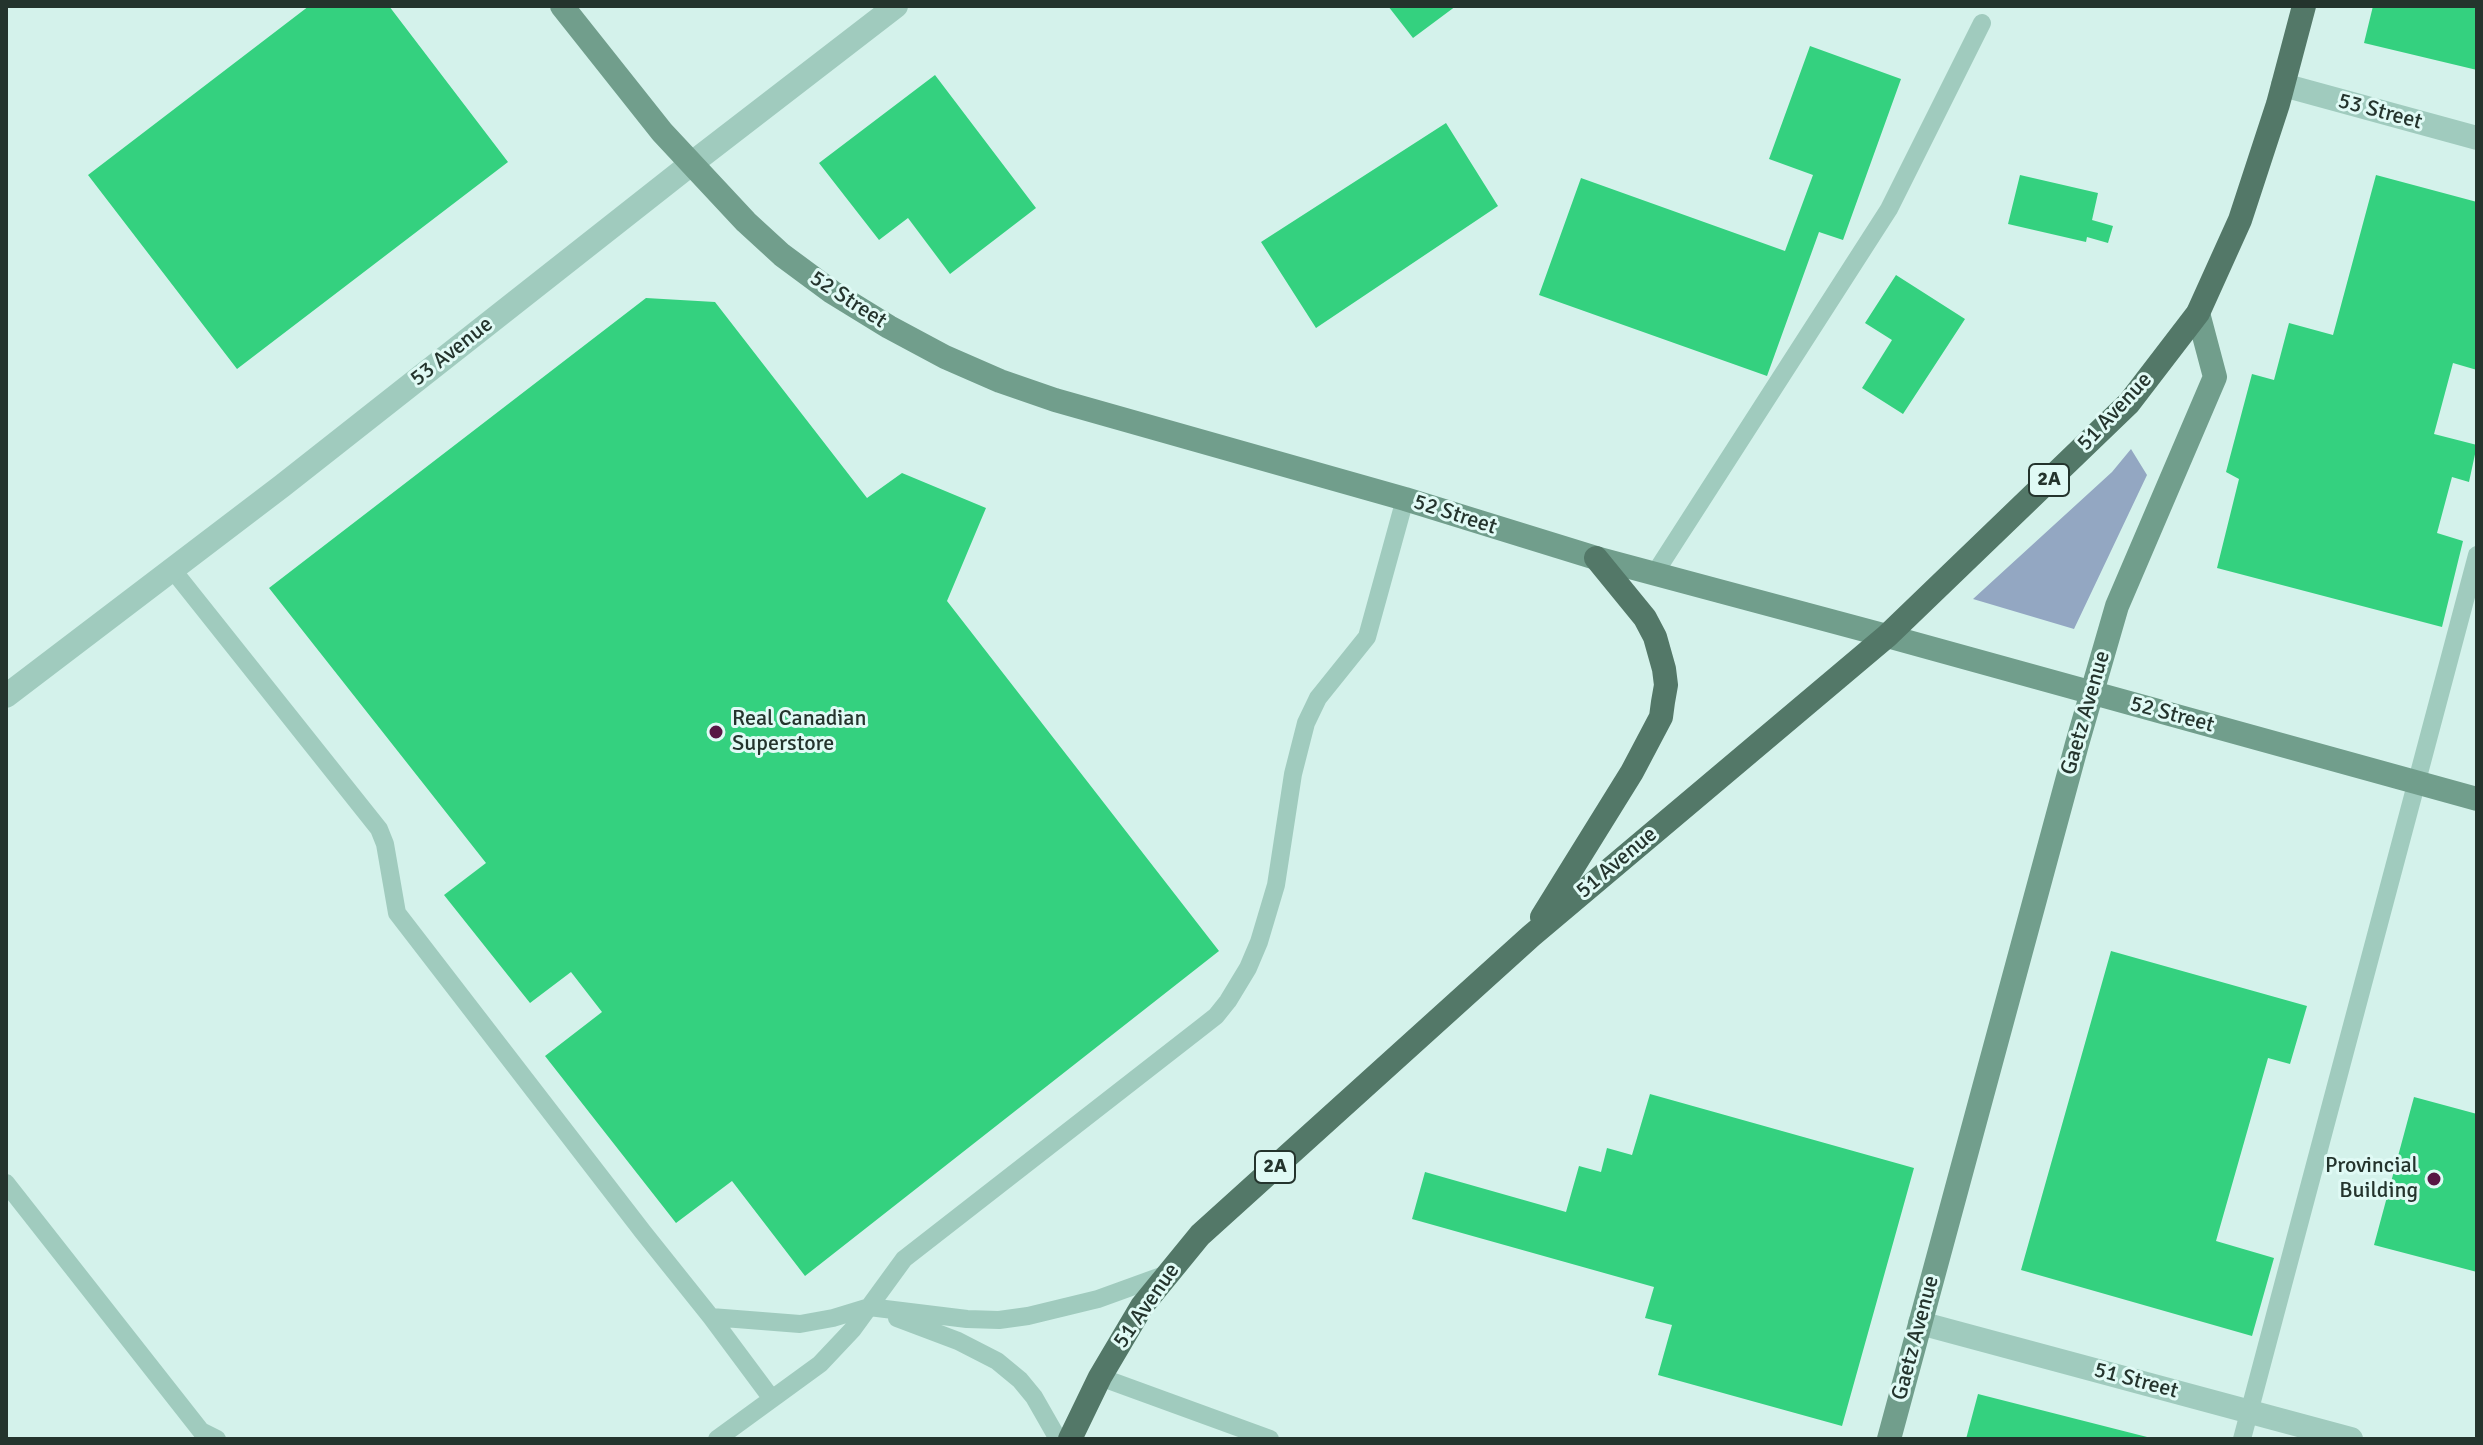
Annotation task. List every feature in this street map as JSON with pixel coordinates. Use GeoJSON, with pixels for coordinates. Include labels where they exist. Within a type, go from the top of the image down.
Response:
{"type":"FeatureCollection","features":[{"type":"Feature","properties":{"kind":"main road","name":"2A"},"geometry":{"type":"LineString","coordinates":[[2198,313],[2240,220],[2283,85],[2304,6]]}},
{"type":"Feature","properties":{"kind":"main road","name":"51 Avenue"},"geometry":{"type":"LineString","coordinates":[[1070,1439],[1100,1377],[1142,1306],[1200,1235],[1531,936],[1887,636],[2129,403],[2198,313]]}},
{"type":"Feature","properties":{"kind":"main road"},"geometry":{"type":"LineString","coordinates":[[1531,936],[1632,772],[1661,717],[1666,685],[1655,637],[1645,618],[1596,558]]}},
{"type":"Feature","properties":{"kind":"street","name":"52 Street"},"geometry":{"type":"LineString","coordinates":[[562,6],[635,101],[746,222],[782,255],[832,292],[889,327],[945,357],[1000,381],[1055,400],[1405,499],[1596,558],[2477,799]]}},
{"type":"Feature","properties":{"kind":"street","name":"53 Avenue"},"geometry":{"type":"LineString","coordinates":[[6,696],[282,486],[896,6]]}},
{"type":"Feature","properties":{"kind":"street","name":"53 Street"},"geometry":{"type":"LineString","coordinates":[[2283,85],[2477,138]]}},
{"type":"Feature","properties":{"kind":"street","name":"Gaetz Avenue"},"geometry":{"type":"LineString","coordinates":[[1889,1439],[2117,606],[2215,377],[2198,313]]}},
{"type":"Feature","properties":{"kind":"street","name":"51 Street"},"geometry":{"type":"LineString","coordinates":[[1920,1323],[2351,1439]]}},
{"type":"Feature","properties":{"kind":"lane"},"geometry":{"type":"LineString","coordinates":[[1655,573],[1889,209],[1982,23]]}},
{"type":"Feature","properties":{"kind":"lane"},"geometry":{"type":"LineString","coordinates":[[717,1439],[820,1364],[845,1338],[904,1259],[1202,1027],[1228,1001],[1248,968],[1272,899],[1293,774],[1306,723],[1318,698],[1367,637],[1405,499]]}},
{"type":"Feature","properties":{"kind":"lane"},"geometry":{"type":"LineString","coordinates":[[2242,1439],[2477,555]]}},
{"type":"Feature","properties":{"kind":"lane"},"geometry":{"type":"LineString","coordinates":[[172,569],[379,829],[385,844],[397,913],[772,1399]]}},
{"type":"Feature","properties":{"kind":"lane"},"geometry":{"type":"LineString","coordinates":[[6,1183],[201,1431],[217,1439]]}},
{"type":"Feature","properties":{"kind":"lane"},"geometry":{"type":"LineString","coordinates":[[711,1317],[800,1324],[869,1307],[967,1319],[1013,1318],[1098,1299],[1167,1274]]}},
{"type":"Feature","properties":{"kind":"lane"},"geometry":{"type":"LineString","coordinates":[[869,1307],[958,1341],[997,1361],[1020,1380],[1034,1397],[1058,1439]]}},
{"type":"Feature","properties":{"kind":"lane"},"geometry":{"type":"LineString","coordinates":[[1100,1377],[1270,1439]]}},
{"type":"Feature","properties":{"kind":"shaded area"},"geometry":{"type":"Polygon","coordinates":[[[2131,449],[2147,475],[2074,629],[1973,599],[2112,472],[2131,449]]]}},
{"type":"Feature","properties":{"kind":"building"},"geometry":{"type":"Polygon","coordinates":[[[309,6],[389,6],[508,162],[237,369],[88,175],[309,6]]]}},
{"type":"Feature","properties":{"kind":"building"},"geometry":{"type":"Polygon","coordinates":[[[1388,6],[1456,6],[1413,38],[1388,6]]]}},
{"type":"Feature","properties":{"kind":"building"},"geometry":{"type":"Polygon","coordinates":[[[2373,6],[2477,6],[2477,70],[2364,43],[2373,6]]]}},
{"type":"Feature","properties":{"kind":"building"},"geometry":{"type":"Polygon","coordinates":[[[1810,46],[1901,79],[1843,240],[1819,232],[1767,376],[1539,295],[1581,178],[1785,251],[1813,175],[1769,159],[1810,46]]]}},
{"type":"Feature","properties":{"kind":"building"},"geometry":{"type":"Polygon","coordinates":[[[935,75],[1036,208],[950,274],[908,218],[879,240],[819,163],[935,75]]]}},
{"type":"Feature","properties":{"kind":"building"},"geometry":{"type":"Polygon","coordinates":[[[1446,123],[1498,206],[1316,328],[1261,242],[1446,123]]]}},
{"type":"Feature","properties":{"kind":"building"},"geometry":{"type":"Polygon","coordinates":[[[2020,175],[2098,193],[2092,220],[2113,226],[2108,243],[2087,237],[2086,242],[2008,224],[2020,175]]]}},
{"type":"Feature","properties":{"kind":"building"},"geometry":{"type":"Polygon","coordinates":[[[2376,175],[2477,202],[2477,370],[2453,363],[2434,434],[2477,445],[2469,482],[2452,477],[2437,533],[2463,541],[2442,627],[2217,568],[2239,479],[2226,472],[2252,374],[2274,380],[2289,323],[2333,335],[2376,175]]]}},
{"type":"Feature","properties":{"kind":"building"},"geometry":{"type":"Polygon","coordinates":[[[1896,275],[1965,319],[1903,414],[1862,388],[1892,340],[1865,323],[1896,275]]]}},
{"type":"Feature","properties":{"kind":"building","name":"Real Canadian Superstore"},"geometry":{"type":"Polygon","coordinates":[[[646,298],[715,302],[867,498],[902,473],[986,508],[947,601],[1219,951],[805,1276],[732,1181],[676,1223],[545,1056],[602,1012],[571,972],[530,1003],[444,895],[486,863],[269,588],[646,298]]]}},
{"type":"Feature","properties":{"kind":"building"},"geometry":{"type":"Polygon","coordinates":[[[2111,951],[2307,1006],[2290,1064],[2268,1058],[2216,1241],[2274,1258],[2252,1336],[2021,1270],[2111,951]]]}},
{"type":"Feature","properties":{"kind":"building"},"geometry":{"type":"Polygon","coordinates":[[[1650,1094],[1914,1168],[1842,1426],[1658,1375],[1672,1325],[1645,1318],[1654,1287],[1412,1219],[1425,1172],[1566,1212],[1579,1166],[1601,1172],[1607,1148],[1632,1155],[1650,1094]]]}},
{"type":"Feature","properties":{"kind":"building","name":"Provincial Building"},"geometry":{"type":"Polygon","coordinates":[[[2414,1097],[2477,1114],[2477,1272],[2374,1245],[2414,1097]]]}},
{"type":"Feature","properties":{"kind":"building"},"geometry":{"type":"Polygon","coordinates":[[[1978,1394],[2151,1438],[2151,1439],[1966,1439],[1978,1394]]]}},
{"type":"Feature","properties":{"kind":"place","name":"Real Canadian Superstore"},"geometry":{"type":"Point","coordinates":[716,732]}},
{"type":"Feature","properties":{"kind":"place","name":"Provincial Building"},"geometry":{"type":"Point","coordinates":[2434,1179]}}]}
